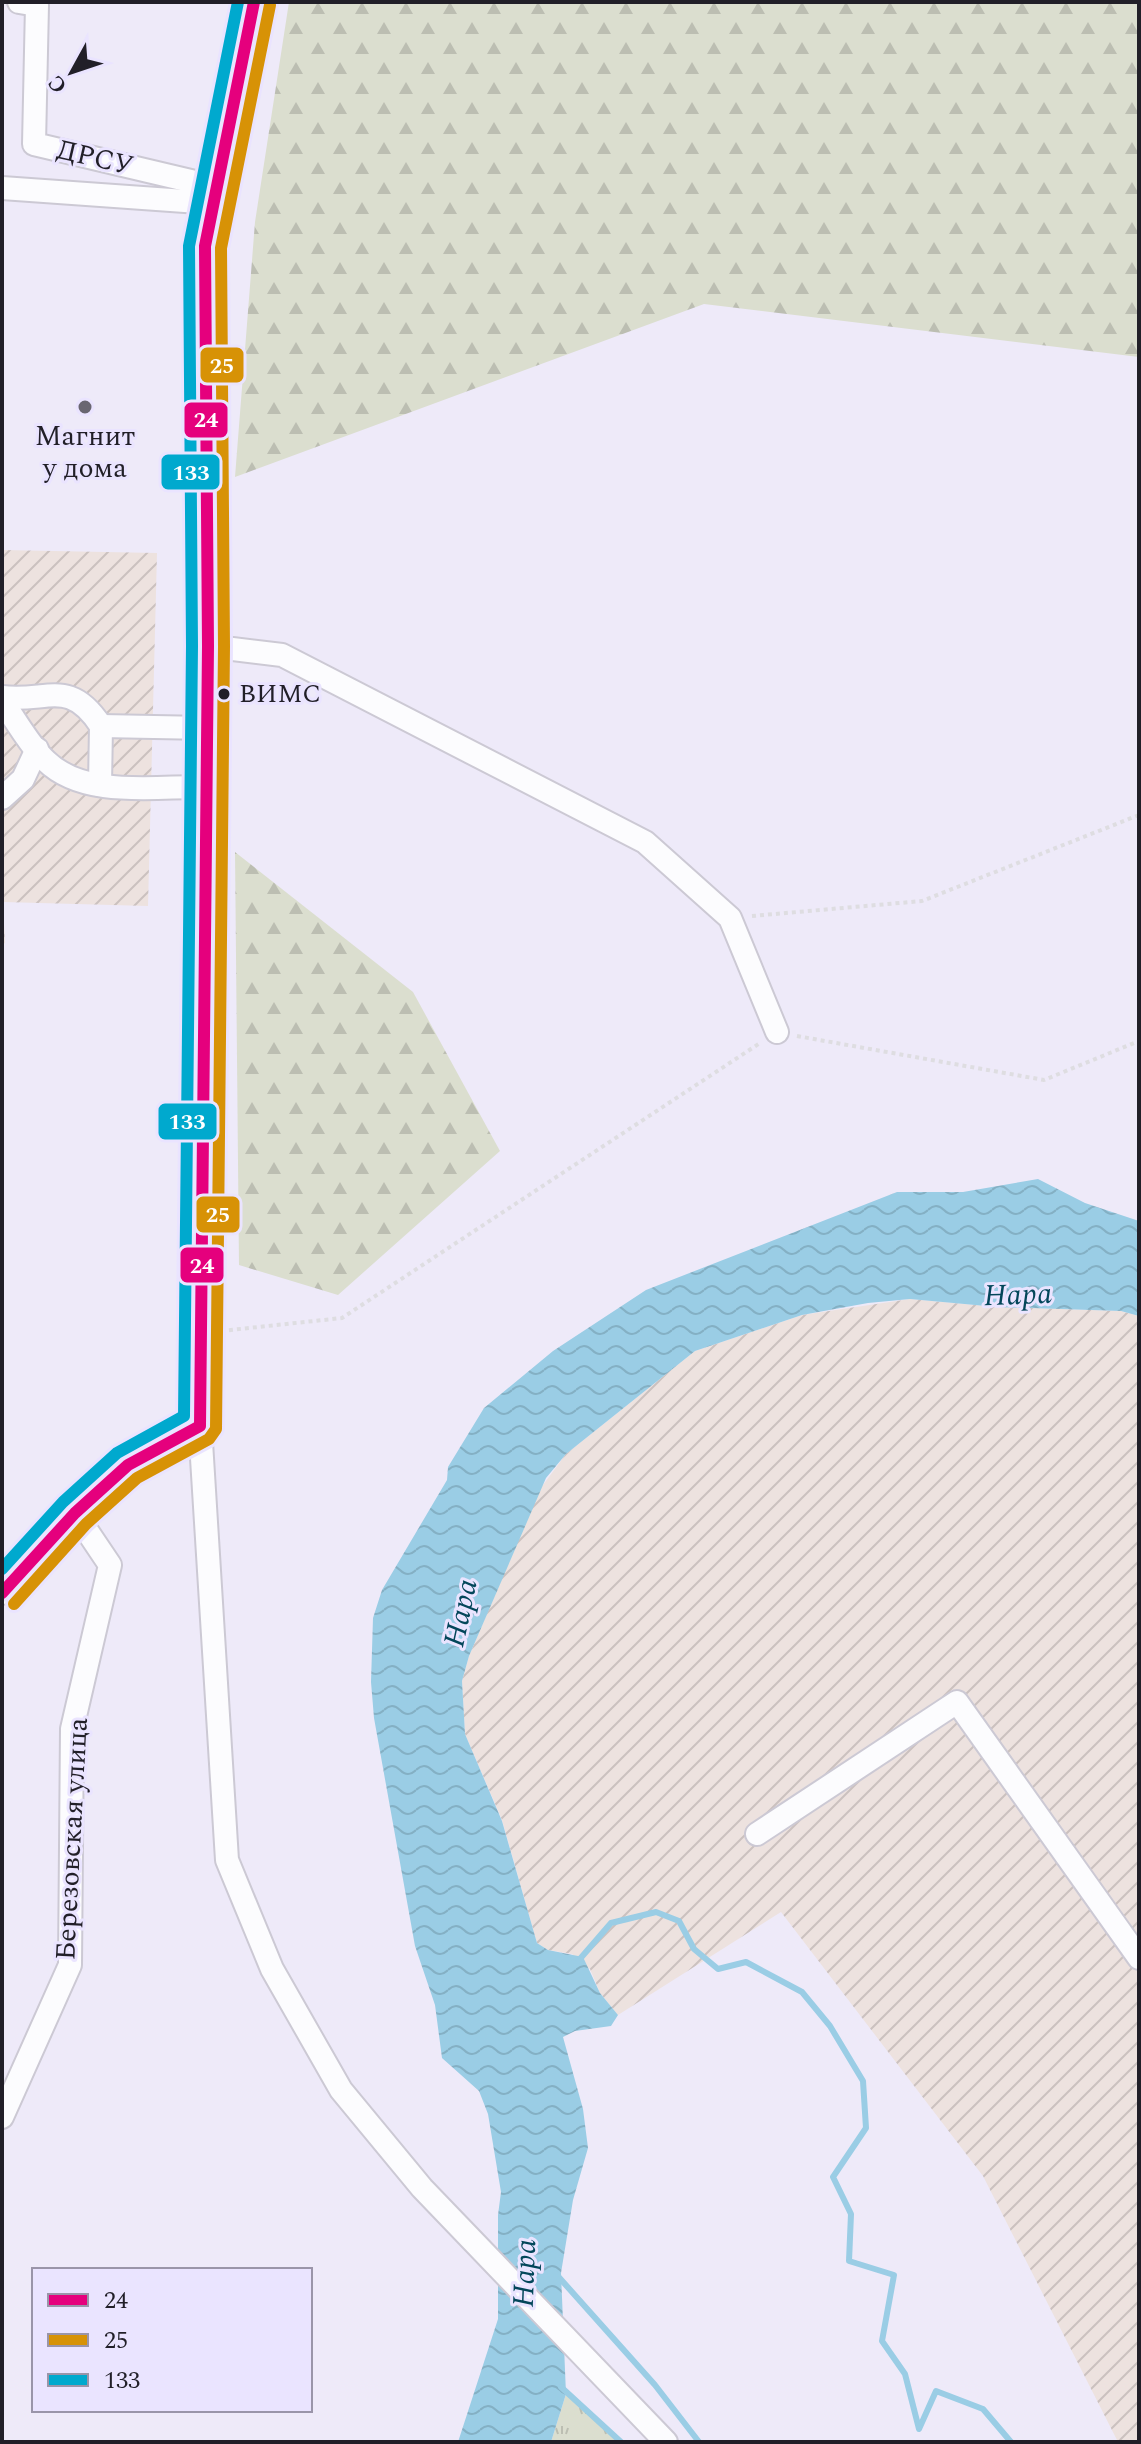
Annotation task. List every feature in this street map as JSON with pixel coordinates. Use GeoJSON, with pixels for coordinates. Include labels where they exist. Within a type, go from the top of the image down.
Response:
{"type":"FeatureCollection","features":[{"type":"Feature","properties":{"kind":"street"},"geometry":{"type":"LineString","coordinates":[[254,2],[205,246],[208,646],[200,1426],[227,1860],[272,1969],[341,2090],[422,2188],[666,2442]]}},
{"type":"Feature","properties":{"kind":"street","name":"ДРСУ"},"geometry":{"type":"LineString","coordinates":[[31,3],[34,144],[215,195]]}},
{"type":"Feature","properties":{"kind":"street"},"geometry":{"type":"LineString","coordinates":[[2,188],[215,195]]}},
{"type":"Feature","properties":{"kind":"street"},"geometry":{"type":"LineString","coordinates":[[208,646],[282,655],[645,842],[730,918],[777,1032]]}},
{"type":"Feature","properties":{"kind":"street"},"geometry":{"type":"LineString","coordinates":[[2,699],[44,693],[70,696],[92,711],[101,726],[100,785]]}},
{"type":"Feature","properties":{"kind":"street"},"geometry":{"type":"LineString","coordinates":[[2,699],[37,749],[61,773],[100,785],[206,787]]}},
{"type":"Feature","properties":{"kind":"street"},"geometry":{"type":"LineString","coordinates":[[101,726],[207,728]]}},
{"type":"Feature","properties":{"kind":"street"},"geometry":{"type":"LineString","coordinates":[[2,798],[23,779],[37,749]]}},
{"type":"Feature","properties":{"kind":"street"},"geometry":{"type":"LineString","coordinates":[[2,1593],[75,1513],[128,1465],[200,1426]]}},
{"type":"Feature","properties":{"kind":"street","name":"Березовская улица"},"geometry":{"type":"LineString","coordinates":[[2,2117],[70,1965],[72,1729],[110,1565],[75,1513]]}},
{"type":"Feature","properties":{"kind":"street"},"geometry":{"type":"LineString","coordinates":[[757,1834],[957,1702],[1139,1958]]}},
{"type":"Feature","properties":{"kind":"path"},"geometry":{"type":"LineString","coordinates":[[730,918],[922,901],[1139,815]]}},
{"type":"Feature","properties":{"kind":"path"},"geometry":{"type":"LineString","coordinates":[[221,1331],[342,1318],[777,1032],[1044,1080],[1139,1041]]}},
{"type":"Feature","properties":{"kind":"shaded area"},"geometry":{"type":"Polygon","coordinates":[[[2,550],[157,553],[148,906],[3,902],[5,943],[2,945],[2,550]]]}},
{"type":"Feature","properties":{"kind":"shaded area"},"geometry":{"type":"Polygon","coordinates":[[[910,1299],[997,1307],[1121,1311],[1139,1316],[1139,2442],[1118,2442],[983,2176],[781,1912],[618,2015],[600,1993],[590,1969],[572,1954],[548,1950],[537,1943],[502,1820],[465,1734],[462,1681],[469,1656],[540,1489],[566,1454],[695,1351],[802,1315],[910,1299]]]}},
{"type":"Feature","properties":{"kind":"green space"},"geometry":{"type":"Polygon","coordinates":[[[289,2],[1139,2],[1139,357],[704,304],[235,477],[255,222],[289,2]]]}},
{"type":"Feature","properties":{"kind":"green space"},"geometry":{"type":"Polygon","coordinates":[[[235,852],[413,992],[500,1151],[338,1295],[239,1265],[235,852]]]}},
{"type":"Feature","properties":{"kind":"green space"},"geometry":{"type":"Polygon","coordinates":[[[566,2394],[615,2437],[615,2442],[551,2442],[566,2394]]]}},
{"type":"Feature","properties":{"kind":"water","name":"Нара"},"geometry":{"type":"Polygon","coordinates":[[[1038,1179],[1085,1203],[1139,1221],[1139,1316],[1121,1311],[997,1307],[910,1299],[802,1315],[695,1351],[566,1454],[546,1478],[469,1656],[462,1681],[465,1734],[502,1821],[537,1943],[548,1950],[583,1957],[600,1993],[618,2015],[611,2026],[575,2031],[563,2037],[583,2109],[588,2148],[573,2200],[561,2273],[566,2394],[551,2442],[458,2442],[498,2319],[498,2215],[501,2192],[488,2114],[479,2091],[442,2058],[435,2005],[415,1946],[374,1718],[371,1682],[373,1618],[382,1590],[447,1480],[448,1467],[484,1408],[553,1351],[646,1290],[897,1192],[963,1192],[1038,1179]]]}},
{"type":"Feature","properties":{"kind":"waterway"},"geometry":{"type":"LineString","coordinates":[[579,1960],[611,1923],[656,1912],[679,1921],[694,1949],[718,1969],[746,1962],[802,1992],[830,2026],[863,2081],[866,2128],[833,2177],[851,2214],[849,2261],[894,2275],[882,2341],[905,2374],[919,2429],[936,2391],[983,2409],[1011,2442]]}},
{"type":"Feature","properties":{"kind":"waterway","name":"Нара"},"geometry":{"type":"LineString","coordinates":[[556,2274],[655,2385],[699,2442]]}},
{"type":"Feature","properties":{"kind":"waterway"},"geometry":{"type":"LineString","coordinates":[[561,2387],[621,2442]]}},
{"type":"Feature","properties":{"kind":"transit line","name":"133"},"geometry":{"type":"LineString","coordinates":[[2,1569],[63,1502],[117,1453],[184,1416],[192,646],[189,246],[238,2]]}},
{"type":"Feature","properties":{"kind":"transit line","name":"24"},"geometry":{"type":"LineString","coordinates":[[2,1593],[75,1513],[128,1465],[200,1426],[208,646],[205,246],[254,2]]}},
{"type":"Feature","properties":{"kind":"transit line","name":"25"},"geometry":{"type":"LineString","coordinates":[[14,1604],[86,1524],[137,1478],[209,1439],[216,1429],[224,646],[221,248],[270,5]]}},
{"type":"Feature","properties":{"kind":"place","name":"Магнит у дома"},"geometry":{"type":"Point","coordinates":[85,407]}},
{"type":"Feature","properties":{"kind":"place","name":"ВИМС"},"geometry":{"type":"Point","coordinates":[224,694]}}]}
